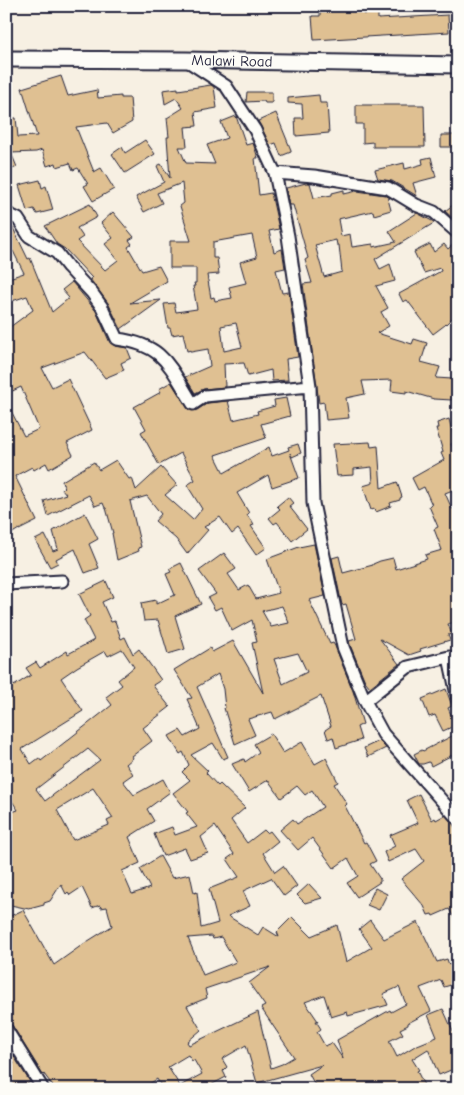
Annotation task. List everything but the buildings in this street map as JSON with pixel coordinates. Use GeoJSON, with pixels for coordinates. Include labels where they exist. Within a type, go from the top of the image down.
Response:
{"type":"FeatureCollection","features":[{"type":"Feature","properties":{"kind":"main road","name":"Malawi Road"},"geometry":{"type":"LineString","coordinates":[[6,59],[458,65]]}},
{"type":"Feature","properties":{"kind":"street"},"geometry":{"type":"LineString","coordinates":[[186,60],[226,86],[255,130],[275,173],[288,236],[310,386],[313,502],[343,647],[365,701],[383,734],[458,819]]}},
{"type":"Feature","properties":{"kind":"street"},"geometry":{"type":"LineString","coordinates":[[275,173],[314,176],[388,188],[416,205],[434,212],[458,233]]}},
{"type":"Feature","properties":{"kind":"street"},"geometry":{"type":"LineString","coordinates":[[6,213],[18,219],[29,236],[57,253],[102,307],[117,339],[135,341],[152,348],[163,357],[193,404],[205,396],[310,386]]}},
{"type":"Feature","properties":{"kind":"street"},"geometry":{"type":"LineString","coordinates":[[6,584],[62,581]]}},
{"type":"Feature","properties":{"kind":"street"},"geometry":{"type":"LineString","coordinates":[[365,701],[408,667],[449,657],[458,700]]}},
{"type":"Feature","properties":{"kind":"street"},"geometry":{"type":"LineString","coordinates":[[6,1028],[43,1089]]}}]}
